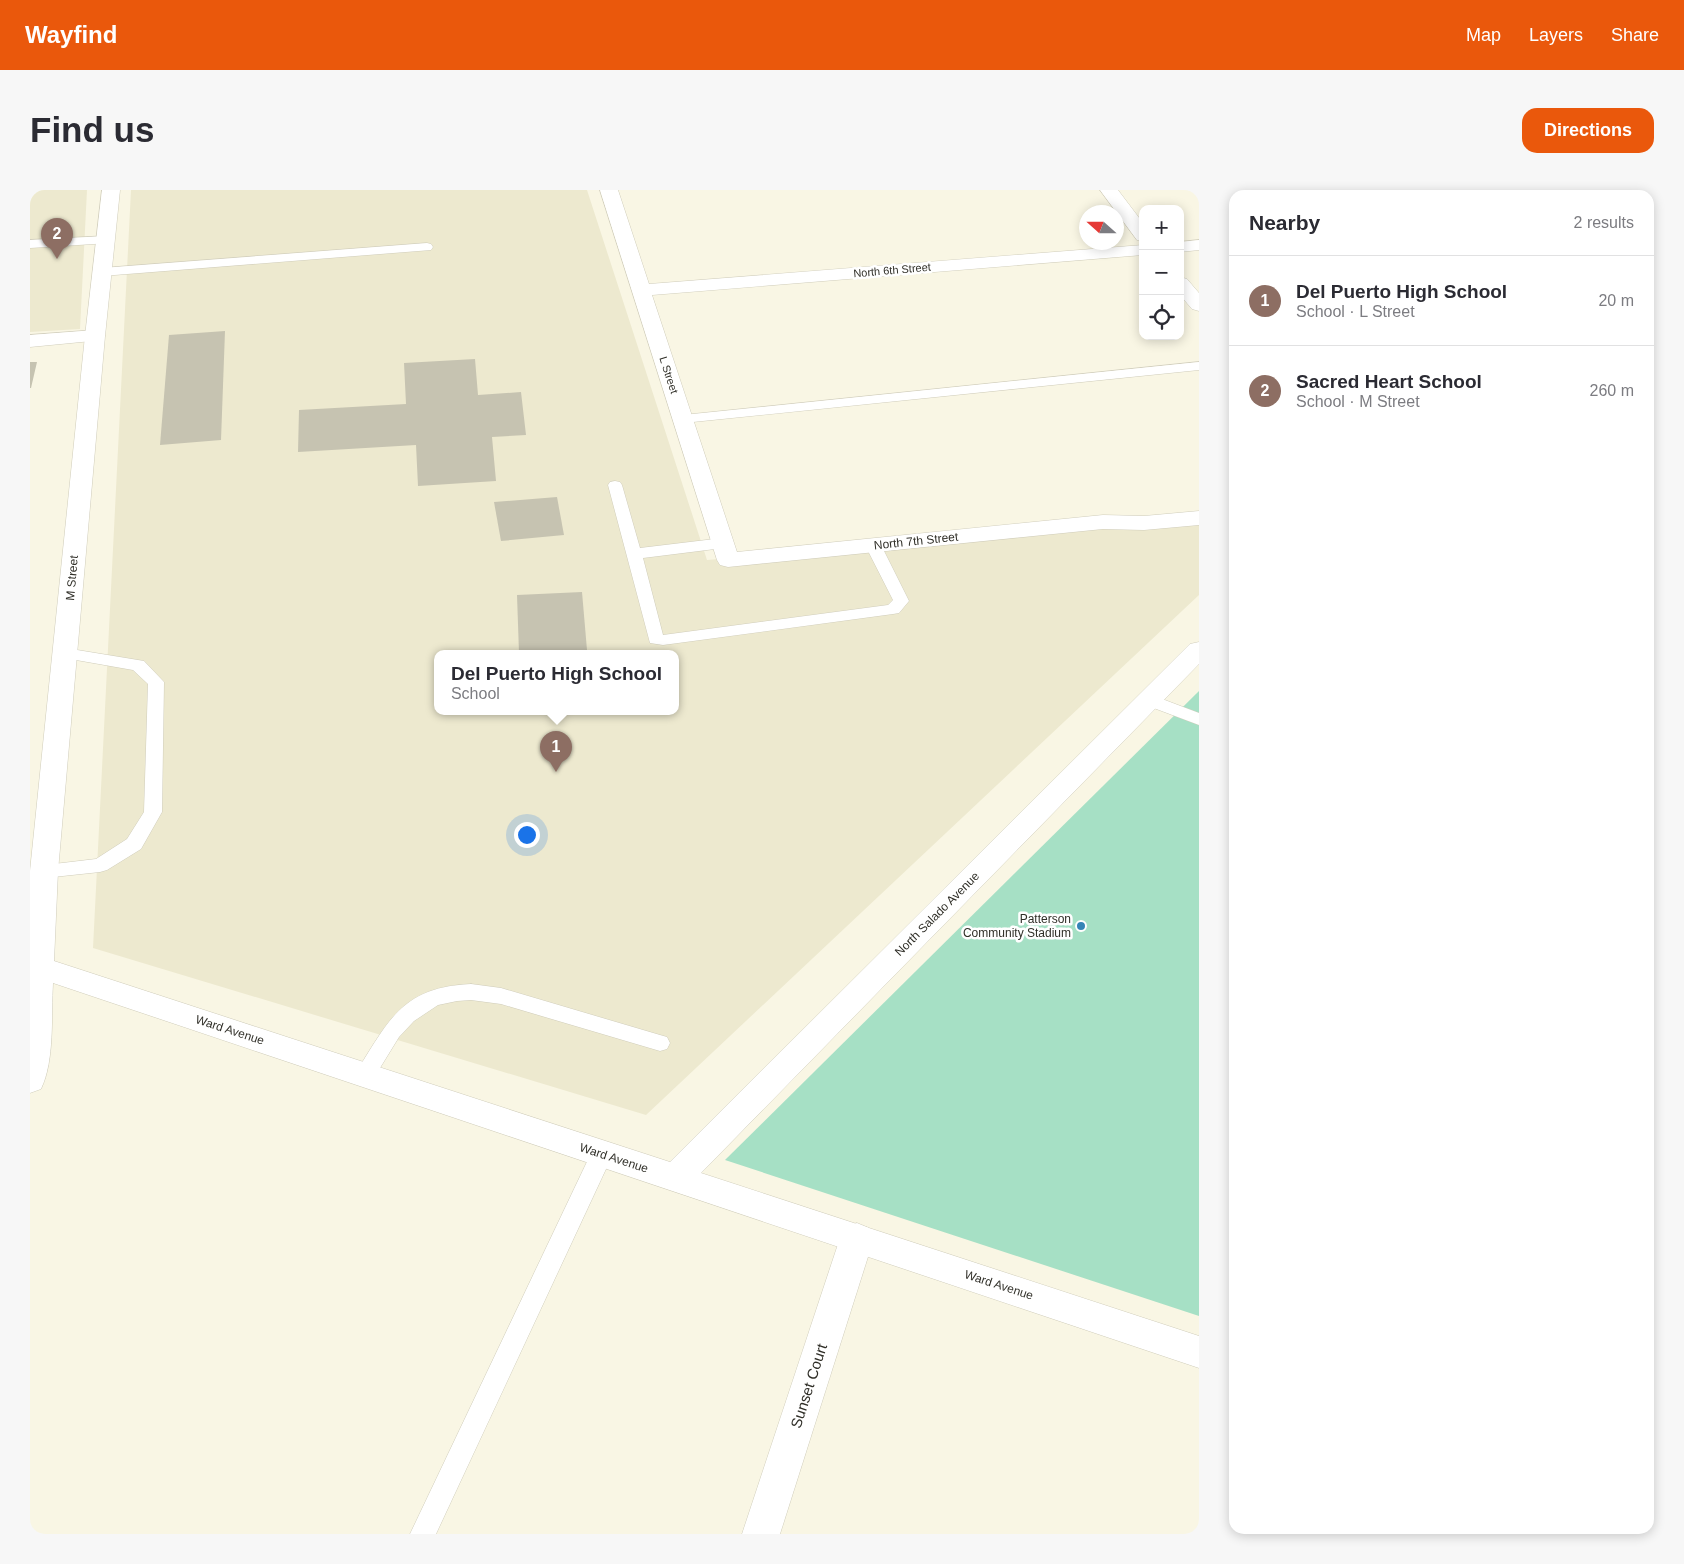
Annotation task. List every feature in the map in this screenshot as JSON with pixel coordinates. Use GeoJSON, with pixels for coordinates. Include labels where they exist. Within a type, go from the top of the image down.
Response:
{"type":"FeatureCollection","features":[{"type":"Feature","properties":{"kind":"street","name":"M Street"},"geometry":{"type":"LineString","coordinates":[[30,1080],[34,1061],[35,966],[95,336],[111,190]]}},
{"type":"Feature","properties":{"kind":"street","name":"L Street"},"geometry":{"type":"LineString","coordinates":[[609,190],[726,551]]}},
{"type":"Feature","properties":{"kind":"street"},"geometry":{"type":"LineString","coordinates":[[1109,190],[1139,231]]}},
{"type":"Feature","properties":{"kind":"street"},"geometry":{"type":"LineString","coordinates":[[1184,247],[1199,245]]}},
{"type":"Feature","properties":{"kind":"street","name":"North 6th Street"},"geometry":{"type":"LineString","coordinates":[[641,290],[1139,250]]}},
{"type":"Feature","properties":{"kind":"street"},"geometry":{"type":"LineString","coordinates":[[1184,288],[1199,306]]}},
{"type":"Feature","properties":{"kind":"street"},"geometry":{"type":"LineString","coordinates":[[30,341],[95,336]]}},
{"type":"Feature","properties":{"kind":"street","name":"North 7th Street"},"geometry":{"type":"LineString","coordinates":[[1103,522],[1142,510],[1199,502]]}},
{"type":"Feature","properties":{"kind":"street","name":"North 7th Street"},"geometry":{"type":"LineString","coordinates":[[726,551],[873,545],[1103,522],[1144,522],[1199,518]]}},
{"type":"Feature","properties":{"kind":"street","name":"North Salado Avenue"},"geometry":{"type":"LineString","coordinates":[[675,1178],[1199,650]]}},
{"type":"Feature","properties":{"kind":"street","name":"Ward Avenue"},"geometry":{"type":"LineString","coordinates":[[35,966],[1199,1352]]}},
{"type":"Feature","properties":{"kind":"street","name":"Sunset Court"},"geometry":{"type":"LineString","coordinates":[[761,1534],[857,1238]]}},
{"type":"Feature","properties":{"kind":"lane"},"geometry":{"type":"LineString","coordinates":[[30,244],[106,240]]}},
{"type":"Feature","properties":{"kind":"lane"},"geometry":{"type":"LineString","coordinates":[[102,272],[427,247]]}},
{"type":"Feature","properties":{"kind":"lane"},"geometry":{"type":"LineString","coordinates":[[683,418],[1199,366]]}},
{"type":"Feature","properties":{"kind":"lane"},"geometry":{"type":"LineString","coordinates":[[616,485],[653,635],[656,639],[662,640],[893,609],[901,601],[873,545]]}},
{"type":"Feature","properties":{"kind":"lane"},"geometry":{"type":"LineString","coordinates":[[634,554],[726,551]]}},
{"type":"Feature","properties":{"kind":"lane"},"geometry":{"type":"LineString","coordinates":[[44,871],[100,865],[134,844],[153,812],[156,682],[138,665],[65,653]]}},
{"type":"Feature","properties":{"kind":"lane"},"geometry":{"type":"LineString","coordinates":[[1149,700],[1199,719]]}},
{"type":"Feature","properties":{"kind":"lane"},"geometry":{"type":"LineString","coordinates":[[365,1075],[396,1027],[412,1012],[433,998],[452,992],[482,991],[660,1043]]}},
{"type":"Feature","properties":{"kind":"lane"},"geometry":{"type":"LineString","coordinates":[[423,1534],[602,1154]]}},
{"type":"Feature","properties":{"kind":"shaded area"},"geometry":{"type":"Polygon","coordinates":[[[30,190],[87,190],[80,329],[30,332],[30,190]]]}},
{"type":"Feature","properties":{"kind":"shaded area"},"geometry":{"type":"Polygon","coordinates":[[[131,190],[587,190],[707,560],[1199,520],[1199,595],[646,1115],[93,948],[131,190]]]}},
{"type":"Feature","properties":{"kind":"green space","name":"Patterson Community Stadium"},"geometry":{"type":"Polygon","coordinates":[[[1199,691],[1199,1316],[725,1160],[1199,691]]]}},
{"type":"Feature","properties":{"kind":"building"},"geometry":{"type":"Polygon","coordinates":[[[225,331],[221,440],[160,445],[169,335],[225,331]]]}},
{"type":"Feature","properties":{"kind":"building"},"geometry":{"type":"Polygon","coordinates":[[[475,359],[478,395],[521,392],[526,435],[492,437],[496,481],[418,486],[416,445],[298,452],[299,410],[406,404],[404,363],[475,359]]]}},
{"type":"Feature","properties":{"kind":"building"},"geometry":{"type":"Polygon","coordinates":[[[30,362],[37,362],[31,388],[30,388],[30,362]]]}},
{"type":"Feature","properties":{"kind":"building"},"geometry":{"type":"Polygon","coordinates":[[[557,497],[564,535],[501,541],[494,502],[557,497]]]}},
{"type":"Feature","properties":{"kind":"building"},"geometry":{"type":"Polygon","coordinates":[[[582,592],[587,650],[519,650],[517,595],[582,592]]]}},
{"type":"Feature","properties":{"kind":"place","name":"Sacred Heart School"},"geometry":{"type":"Point","coordinates":[57,259]}},
{"type":"Feature","properties":{"kind":"place","name":"Del Puerto High School"},"geometry":{"type":"Point","coordinates":[556,772]}},
{"type":"Feature","properties":{"kind":"place","name":"Patterson Community Stadium"},"geometry":{"type":"Point","coordinates":[1081,926]}}]}
